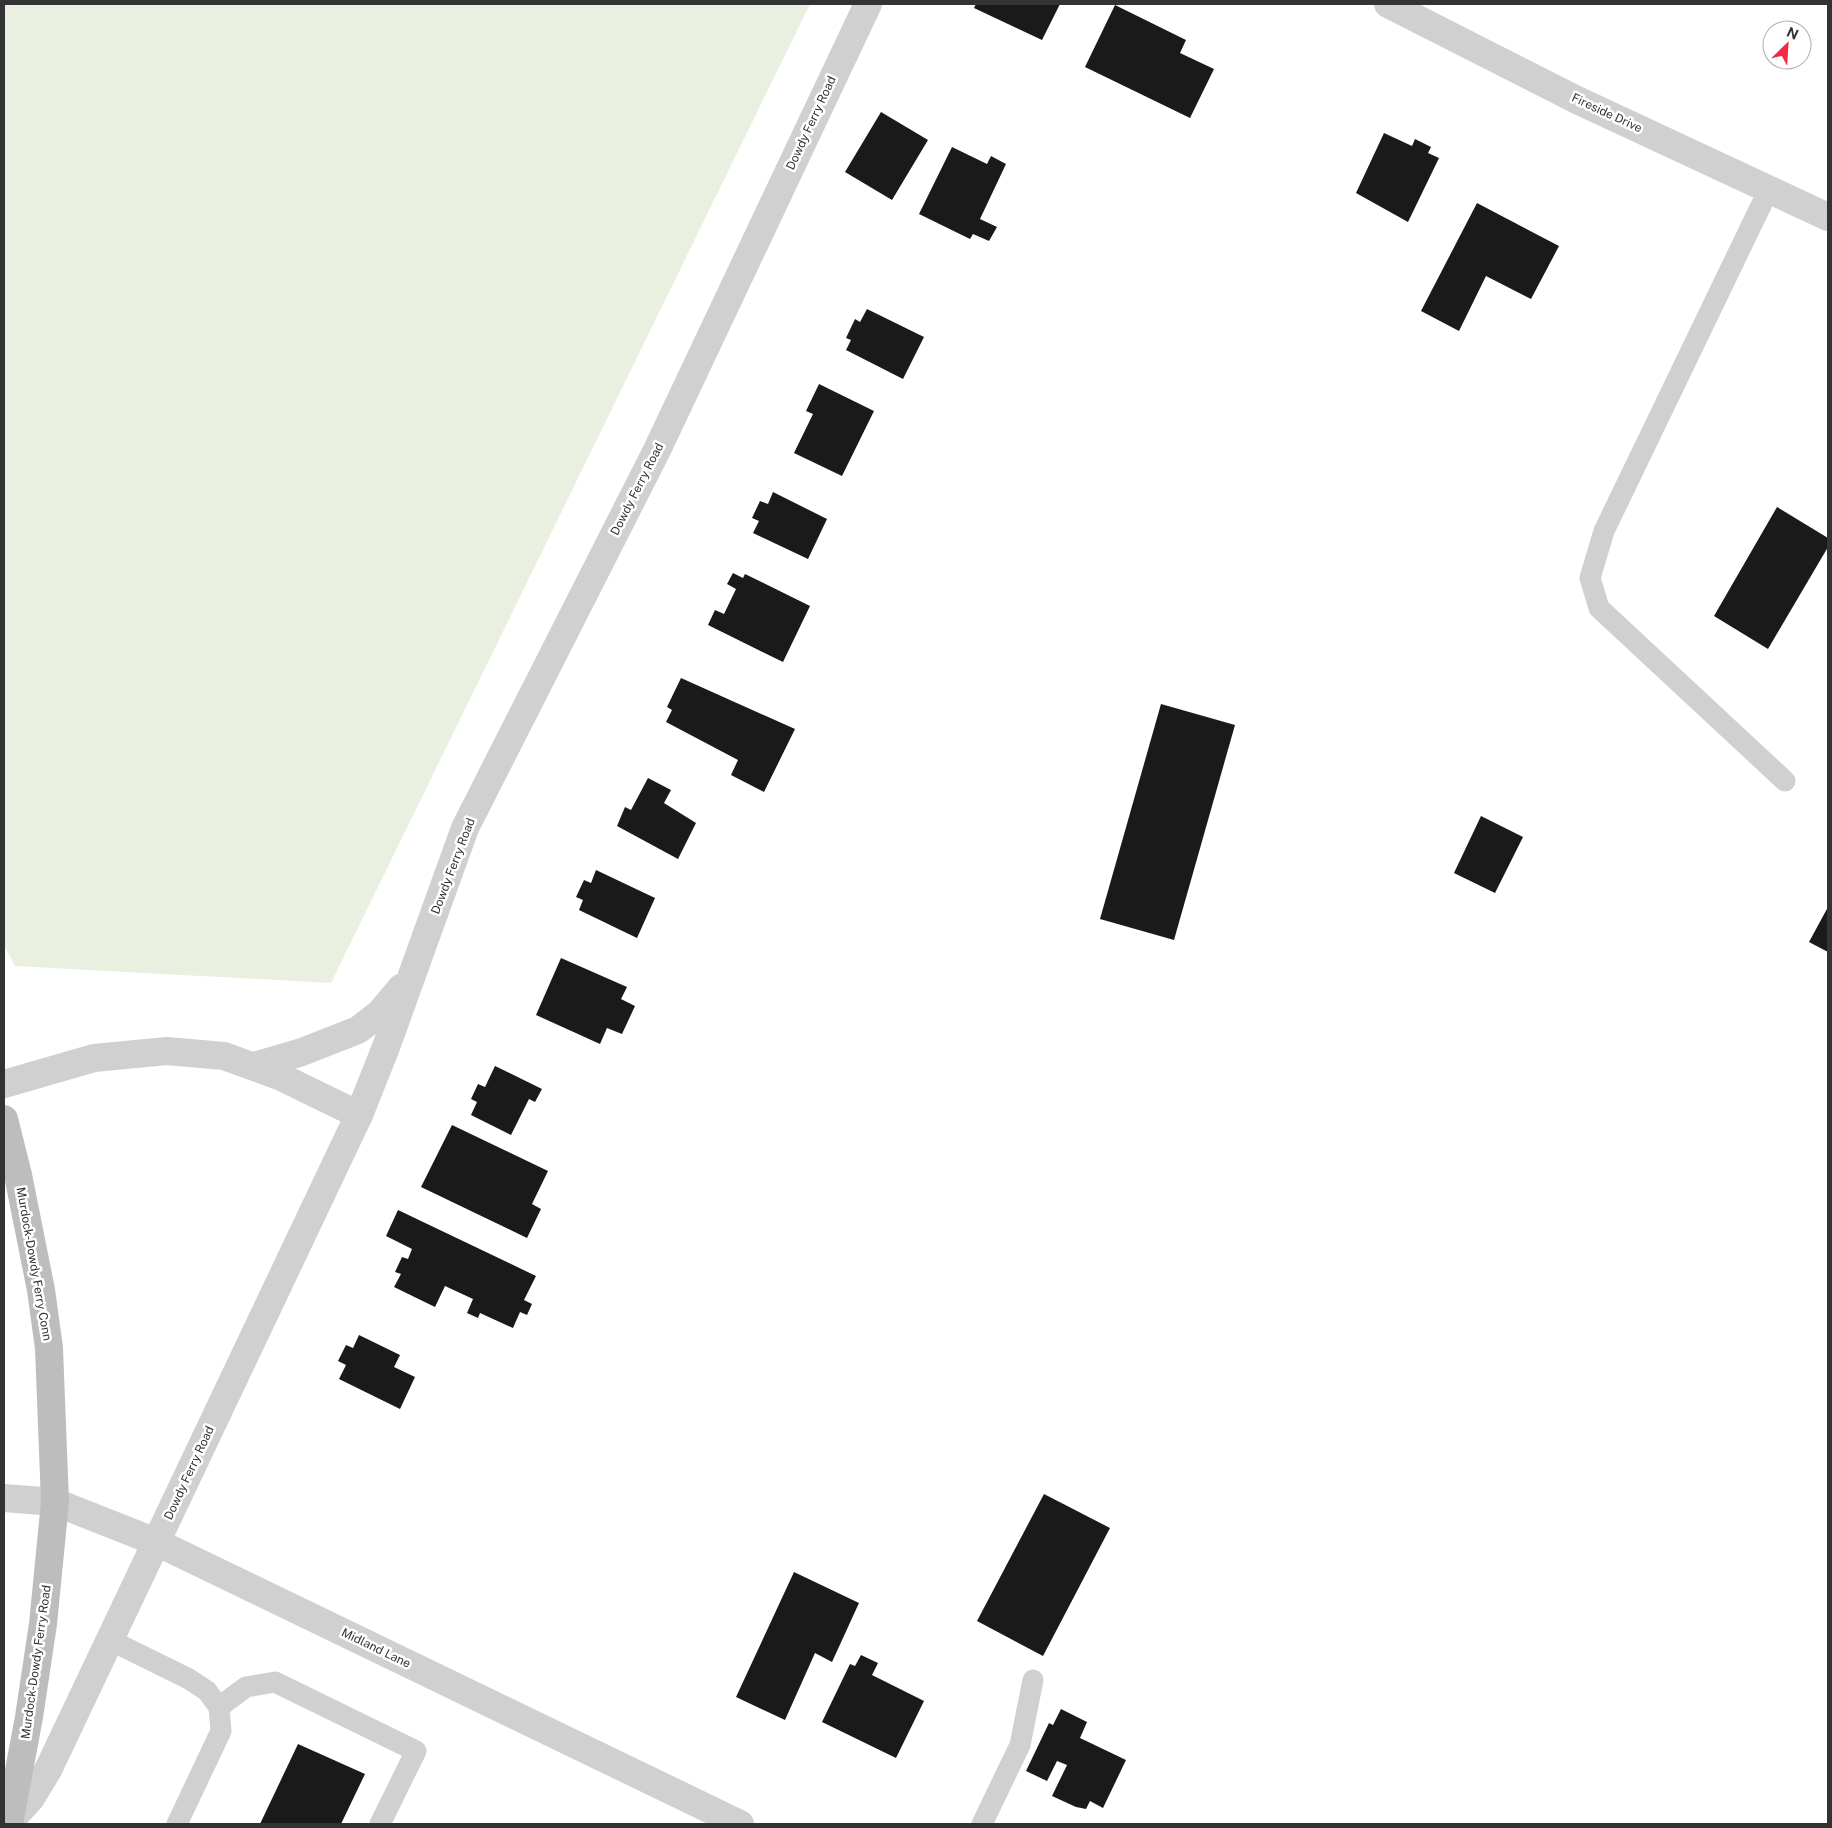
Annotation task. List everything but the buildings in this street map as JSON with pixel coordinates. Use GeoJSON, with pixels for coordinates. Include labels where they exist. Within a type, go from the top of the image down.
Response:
{"type":"FeatureCollection","features":[{"type":"Feature","properties":{"kind":"main road","name":"Murdock-Dowdy Ferry Conn"},"geometry":{"type":"LineString","coordinates":[[4,1119],[18,1175],[41,1290],[49,1348],[55,1502]]}},
{"type":"Feature","properties":{"kind":"main road","name":"Murdock-Dowdy Ferry Road"},"geometry":{"type":"LineString","coordinates":[[9,1823],[43,1624],[55,1502]]}},
{"type":"Feature","properties":{"kind":"street","name":"Dowdy Ferry Road"},"geometry":{"type":"LineString","coordinates":[[9,1823],[31,1798],[48,1770],[359,1115],[466,828],[657,450],[868,4]]}},
{"type":"Feature","properties":{"kind":"street","name":"Fireside Drive"},"geometry":{"type":"LineString","coordinates":[[1388,4],[1577,100],[1828,217]]}},
{"type":"Feature","properties":{"kind":"street","name":"Dowdy Ferry Road"},"geometry":{"type":"LineString","coordinates":[[254,1066],[302,1052],[358,1030],[380,1013],[412,976]]}},
{"type":"Feature","properties":{"kind":"street"},"geometry":{"type":"LineString","coordinates":[[4,1084],[94,1058],[167,1051],[224,1056],[254,1066],[359,1115]]}},
{"type":"Feature","properties":{"kind":"street","name":"Midland Lane"},"geometry":{"type":"LineString","coordinates":[[4,1498],[55,1502],[156,1542],[740,1824]]}},
{"type":"Feature","properties":{"kind":"lane"},"geometry":{"type":"LineString","coordinates":[[1769,189],[1604,531],[1590,578],[1599,608],[1785,781]]}},
{"type":"Feature","properties":{"kind":"lane"},"geometry":{"type":"LineString","coordinates":[[110,1640],[189,1679],[207,1692],[219,1707],[221,1731],[177,1824]]}},
{"type":"Feature","properties":{"kind":"lane"},"geometry":{"type":"LineString","coordinates":[[982,1824],[1020,1745],[1033,1680]]}},
{"type":"Feature","properties":{"kind":"lane"},"geometry":{"type":"LineString","coordinates":[[219,1707],[246,1687],[275,1682],[416,1750],[380,1824]]}},
{"type":"Feature","properties":{"kind":"green space"},"geometry":{"type":"Polygon","coordinates":[[[4,4],[810,4],[331,983],[15,966],[4,945],[4,4]]]}}]}
